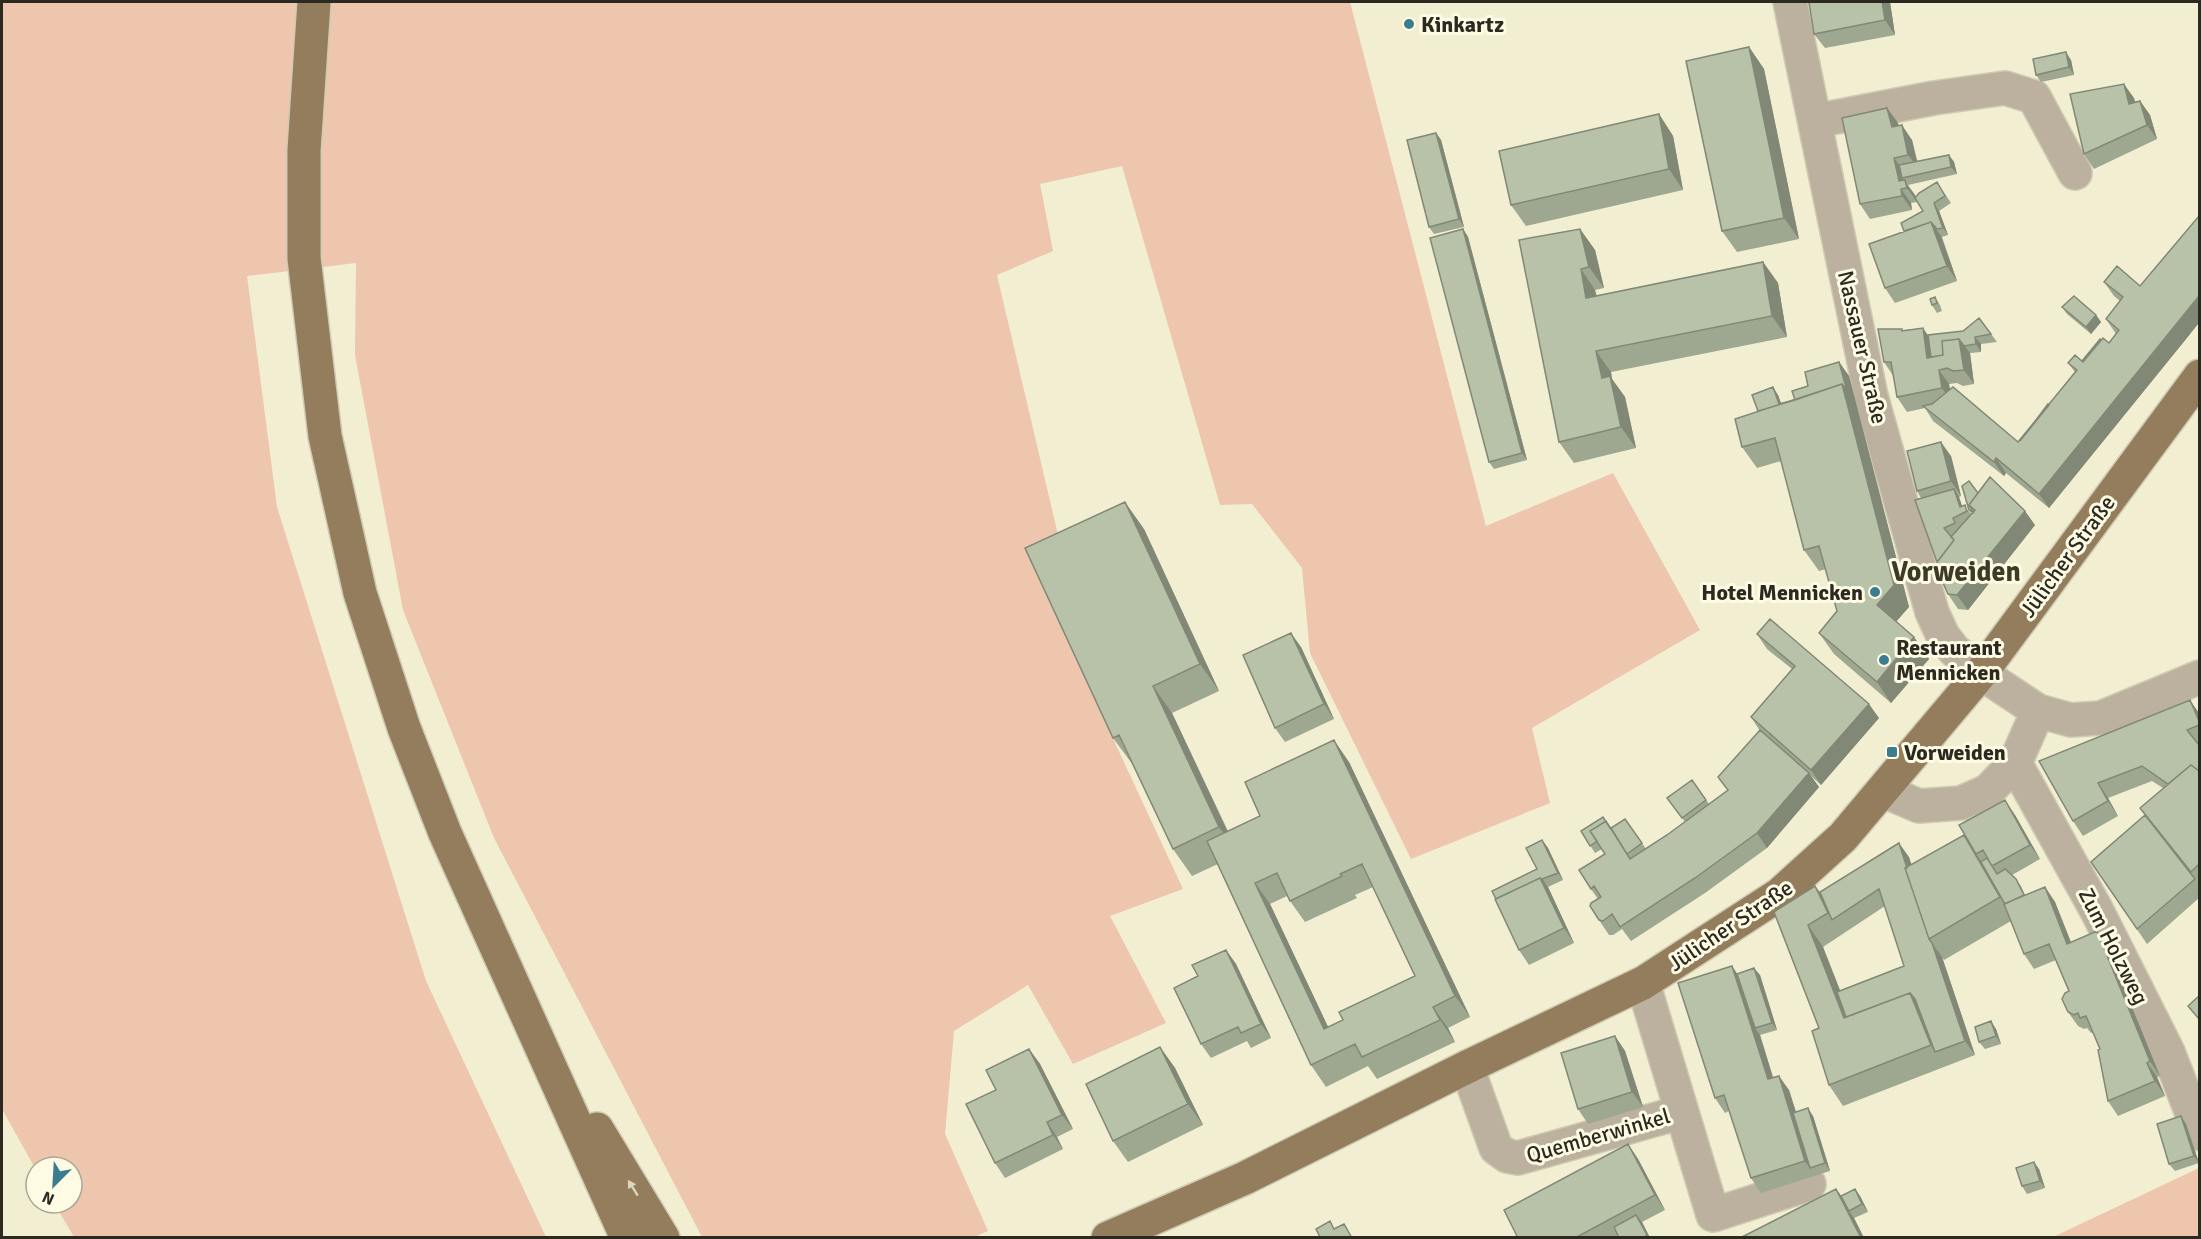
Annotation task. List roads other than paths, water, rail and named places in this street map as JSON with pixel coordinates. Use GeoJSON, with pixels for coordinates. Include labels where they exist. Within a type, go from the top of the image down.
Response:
{"type":"FeatureCollection","features":[{"type":"Feature","properties":{"kind":"main road"},"geometry":{"type":"LineString","coordinates":[[314,2],[304,150],[304,258],[325,436],[360,593],[404,728],[446,833],[627,1238]]}},
{"type":"Feature","properties":{"kind":"main road","name":"Jülicher Straße"},"geometry":{"type":"LineString","coordinates":[[1117,1235],[1245,1178],[1467,1067],[1643,983],[1780,894],[1843,837],[1981,674],[2199,376]]}},
{"type":"Feature","properties":{"kind":"main road"},"geometry":{"type":"LineString","coordinates":[[522,1007],[663,1238]]}},
{"type":"Feature","properties":{"kind":"street","name":"Nassauer Straße"},"geometry":{"type":"LineString","coordinates":[[1790,2],[1871,396],[1932,612],[1943,636],[1954,651],[1981,674],[2038,711],[2071,720],[2101,718],[2199,676]]}},
{"type":"Feature","properties":{"kind":"street"},"geometry":{"type":"LineString","coordinates":[[1815,121],[1934,98],[2006,88],[2034,97],[2075,172]]}},
{"type":"Feature","properties":{"kind":"street"},"geometry":{"type":"LineString","coordinates":[[1884,791],[1919,806],[1961,803],[1988,791],[2015,763],[2038,711]]}},
{"type":"Feature","properties":{"kind":"street","name":"Zum Holzweg"},"geometry":{"type":"LineString","coordinates":[[2015,763],[2097,911],[2168,1052],[2199,1134]]}},
{"type":"Feature","properties":{"kind":"street","name":"Quemberwinkel"},"geometry":{"type":"LineString","coordinates":[[1643,983],[1713,1215],[1809,1184]]}},
{"type":"Feature","properties":{"kind":"street","name":"Quemberwinkel"},"geometry":{"type":"LineString","coordinates":[[1467,1067],[1496,1148],[1507,1156],[1518,1158],[1682,1112]]}},
{"type":"Feature","properties":{"kind":"place","name":"Kinkartz"},"geometry":{"type":"Point","coordinates":[1409,24]}},
{"type":"Feature","properties":{"kind":"place","name":"Hotel Mennicken"},"geometry":{"type":"Point","coordinates":[1875,592]}},
{"type":"Feature","properties":{"kind":"place","name":"Restaurant Mennicken"},"geometry":{"type":"Point","coordinates":[1884,660]}},
{"type":"Feature","properties":{"kind":"place","name":"Vorweiden"},"geometry":{"type":"Point","coordinates":[1892,752]}},
{"type":"Feature","properties":{"kind":"district","name":"Vorweiden"},"geometry":{"type":"Point","coordinates":[1956,571]}}]}
